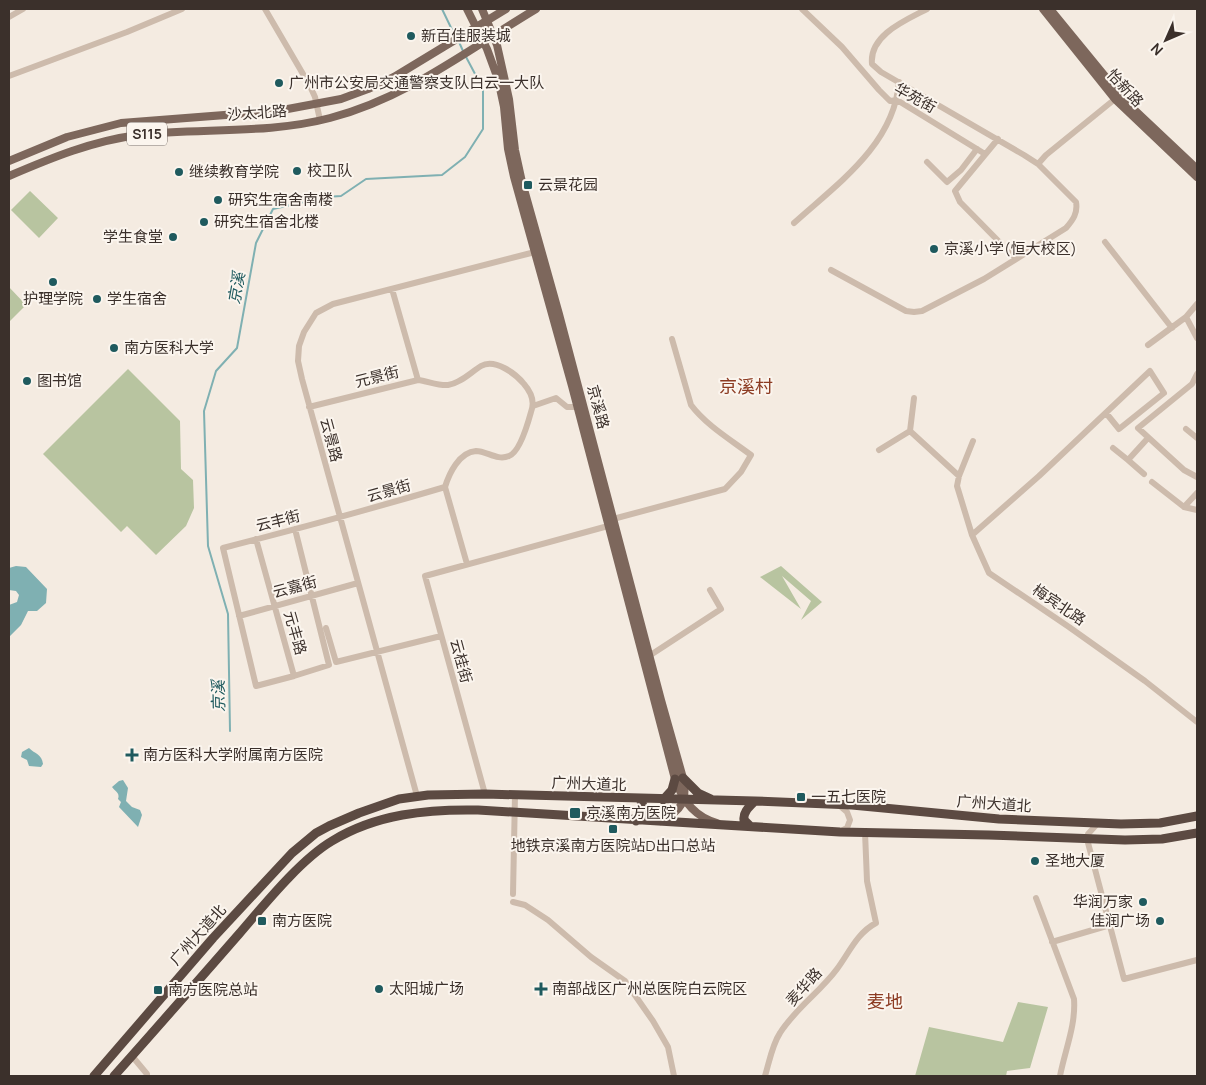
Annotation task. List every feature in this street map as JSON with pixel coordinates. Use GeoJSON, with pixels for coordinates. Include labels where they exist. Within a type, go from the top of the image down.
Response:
{"type":"FeatureCollection","features":[{"type":"Feature","properties":{"kind":"highway"},"geometry":{"type":"LineString","coordinates":[[663,800],[679,779],[698,793],[721,801]]}},
{"type":"Feature","properties":{"kind":"highway","name":"广州大道北"},"geometry":{"type":"LineString","coordinates":[[94,1076],[219,932],[292,853],[316,834],[338,822],[386,803],[417,796],[485,794],[839,805],[999,819],[1098,823],[1154,823],[1197,816]]}},
{"type":"Feature","properties":{"kind":"highway"},"geometry":{"type":"LineString","coordinates":[[636,821],[643,814],[643,806],[640,799]]}},
{"type":"Feature","properties":{"kind":"highway"},"geometry":{"type":"LineString","coordinates":[[750,826],[744,820],[744,816],[747,809],[755,802]]}},
{"type":"Feature","properties":{"kind":"highway","name":"广州大道北"},"geometry":{"type":"LineString","coordinates":[[114,1076],[302,865],[332,841],[368,824],[404,814],[450,810],[840,832],[1087,839],[1150,840],[1197,833]]}},
{"type":"Feature","properties":{"kind":"main road","name":"京溪路"},"geometry":{"type":"LineString","coordinates":[[467,9],[493,64],[502,95],[510,156],[577,407],[649,656],[679,779]]}},
{"type":"Feature","properties":{"kind":"main road","name":"京溪路"},"geometry":{"type":"LineString","coordinates":[[482,9],[494,36],[507,91],[520,174],[560,317],[611,522],[685,800],[703,818],[725,825]]}},
{"type":"Feature","properties":{"kind":"main road","name":"S115"},"geometry":{"type":"LineString","coordinates":[[486,20],[506,9]]}},
{"type":"Feature","properties":{"kind":"main road","name":"沙太北路"},"geometry":{"type":"LineString","coordinates":[[9,176],[73,149],[117,138],[170,132],[286,126],[320,120],[349,112],[394,95],[419,82],[536,9]]}},
{"type":"Feature","properties":{"kind":"main road","name":"怡新路"},"geometry":{"type":"LineString","coordinates":[[1043,9],[1115,98],[1197,177]]}},
{"type":"Feature","properties":{"kind":"main road","name":"怡新路"},"geometry":{"type":"LineString","coordinates":[[1050,9],[1127,103],[1197,169]]}},
{"type":"Feature","properties":{"kind":"main road","name":"沙太北路"},"geometry":{"type":"LineString","coordinates":[[12,159],[67,137],[121,123],[277,111],[341,99],[394,77],[486,20]]}},
{"type":"Feature","properties":{"kind":"main road"},"geometry":{"type":"LineString","coordinates":[[12,159],[21,170]]}},
{"type":"Feature","properties":{"kind":"main road"},"geometry":{"type":"LineString","coordinates":[[659,822],[673,814],[685,800]]}},
{"type":"Feature","properties":{"kind":"street"},"geometry":{"type":"LineString","coordinates":[[9,17],[23,9]]}},
{"type":"Feature","properties":{"kind":"street"},"geometry":{"type":"LineString","coordinates":[[9,76],[127,32],[182,9]]}},
{"type":"Feature","properties":{"kind":"street"},"geometry":{"type":"LineString","coordinates":[[265,9],[306,79],[317,104],[320,120]]}},
{"type":"Feature","properties":{"kind":"street","name":"华苑街"},"geometry":{"type":"LineString","coordinates":[[802,9],[842,47],[890,101],[897,100],[985,154]]}},
{"type":"Feature","properties":{"kind":"street"},"geometry":{"type":"LineString","coordinates":[[831,270],[906,310],[922,311],[971,287],[1016,260],[1066,228],[1074,219],[1077,209],[1076,202],[1038,164],[874,67],[871,60],[874,51],[890,29],[927,9]]}},
{"type":"Feature","properties":{"kind":"street"},"geometry":{"type":"LineString","coordinates":[[794,223],[862,161],[877,143],[897,100],[898,82]]}},
{"type":"Feature","properties":{"kind":"street"},"geometry":{"type":"LineString","coordinates":[[1038,164],[1046,155],[1115,98]]}},
{"type":"Feature","properties":{"kind":"street"},"geometry":{"type":"LineString","coordinates":[[998,139],[955,191],[960,202],[1016,260]]}},
{"type":"Feature","properties":{"kind":"street"},"geometry":{"type":"LineString","coordinates":[[927,162],[947,182],[961,170],[977,149]]}},
{"type":"Feature","properties":{"kind":"street"},"geometry":{"type":"LineString","coordinates":[[1106,242],[1172,328]]}},
{"type":"Feature","properties":{"kind":"street","name":"云景路"},"geometry":{"type":"LineString","coordinates":[[417,796],[309,407],[298,361],[299,346],[309,323],[316,313],[333,304],[535,252]]}},
{"type":"Feature","properties":{"kind":"street","name":"元景街"},"geometry":{"type":"LineString","coordinates":[[309,407],[418,380],[392,289]]}},
{"type":"Feature","properties":{"kind":"street"},"geometry":{"type":"LineString","coordinates":[[1148,345],[1186,317],[1197,304]]}},
{"type":"Feature","properties":{"kind":"street"},"geometry":{"type":"LineString","coordinates":[[1186,317],[1197,312]]}},
{"type":"Feature","properties":{"kind":"street"},"geometry":{"type":"LineString","coordinates":[[1186,317],[1197,338]]}},
{"type":"Feature","properties":{"kind":"street","name":"云桂街"},"geometry":{"type":"LineString","coordinates":[[485,794],[425,576],[725,489],[741,472],[751,455],[696,413],[691,405],[672,339]]}},
{"type":"Feature","properties":{"kind":"street"},"geometry":{"type":"LineString","coordinates":[[418,380],[448,385],[466,377],[484,364],[496,364],[506,368],[525,385],[534,401],[517,450],[510,456],[501,458],[476,451],[466,455],[458,461],[447,480],[445,487],[467,564]]}},
{"type":"Feature","properties":{"kind":"street"},"geometry":{"type":"LineString","coordinates":[[972,535],[1039,476],[1150,370],[1164,393],[1119,429],[1106,413]]}},
{"type":"Feature","properties":{"kind":"street"},"geometry":{"type":"LineString","coordinates":[[1197,374],[1192,384],[1138,428],[1184,470],[1197,477]]}},
{"type":"Feature","properties":{"kind":"street"},"geometry":{"type":"LineString","coordinates":[[533,406],[556,398],[566,407],[577,407]]}},
{"type":"Feature","properties":{"kind":"street"},"geometry":{"type":"LineString","coordinates":[[910,431],[914,398]]}},
{"type":"Feature","properties":{"kind":"street"},"geometry":{"type":"LineString","coordinates":[[1186,429],[1197,438]]}},
{"type":"Feature","properties":{"kind":"street"},"geometry":{"type":"LineString","coordinates":[[879,450],[910,431]]}},
{"type":"Feature","properties":{"kind":"street"},"geometry":{"type":"LineString","coordinates":[[910,431],[959,476],[973,441]]}},
{"type":"Feature","properties":{"kind":"street"},"geometry":{"type":"LineString","coordinates":[[1128,460],[1148,438]]}},
{"type":"Feature","properties":{"kind":"street"},"geometry":{"type":"LineString","coordinates":[[1114,448],[1144,474]]}},
{"type":"Feature","properties":{"kind":"street","name":"梅宾北路"},"geometry":{"type":"LineString","coordinates":[[959,476],[956,486],[972,535],[989,574],[1069,627],[1145,681],[1197,722]]}},
{"type":"Feature","properties":{"kind":"street"},"geometry":{"type":"LineString","coordinates":[[1152,482],[1184,507],[1197,510]]}},
{"type":"Feature","properties":{"kind":"street","name":"云景街"},"geometry":{"type":"LineString","coordinates":[[340,518],[445,487]]}},
{"type":"Feature","properties":{"kind":"street"},"geometry":{"type":"LineString","coordinates":[[1184,507],[1197,493]]}},
{"type":"Feature","properties":{"kind":"street","name":"云丰街"},"geometry":{"type":"LineString","coordinates":[[223,548],[340,518]]}},
{"type":"Feature","properties":{"kind":"street"},"geometry":{"type":"LineString","coordinates":[[294,676],[329,665],[295,529]]}},
{"type":"Feature","properties":{"kind":"street","name":"元丰路"},"geometry":{"type":"LineString","coordinates":[[223,548],[256,686],[294,676],[256,539]]}},
{"type":"Feature","properties":{"kind":"street","name":"云嘉街"},"geometry":{"type":"LineString","coordinates":[[239,616],[358,583]]}},
{"type":"Feature","properties":{"kind":"street"},"geometry":{"type":"LineString","coordinates":[[649,656],[721,609],[710,590]]}},
{"type":"Feature","properties":{"kind":"street"},"geometry":{"type":"LineString","coordinates":[[326,628],[336,662],[441,636]]}},
{"type":"Feature","properties":{"kind":"street"},"geometry":{"type":"LineString","coordinates":[[515,795],[513,898],[548,920],[591,957],[625,981],[653,1021],[668,1047],[674,1076]]}},
{"type":"Feature","properties":{"kind":"street"},"geometry":{"type":"LineString","coordinates":[[839,805],[847,812],[850,820],[847,828],[840,832]]}},
{"type":"Feature","properties":{"kind":"street"},"geometry":{"type":"LineString","coordinates":[[1098,823],[1088,834],[1087,839],[1124,978],[1197,960]]}},
{"type":"Feature","properties":{"kind":"street","name":"麦华路"},"geometry":{"type":"LineString","coordinates":[[765,1076],[779,1034],[837,969],[846,952],[859,937],[876,923],[867,880],[865,832]]}},
{"type":"Feature","properties":{"kind":"street"},"geometry":{"type":"LineString","coordinates":[[1036,898],[1074,999],[1075,1013],[1060,1076]]}},
{"type":"Feature","properties":{"kind":"street"},"geometry":{"type":"LineString","coordinates":[[1052,942],[1110,925]]}},
{"type":"Feature","properties":{"kind":"street"},"geometry":{"type":"LineString","coordinates":[[132,1056],[147,1074],[146,1076]]}},
{"type":"Feature","properties":{"kind":"green space"},"geometry":{"type":"Polygon","coordinates":[[[30,191],[58,218],[39,238],[11,210],[30,191]]]}},
{"type":"Feature","properties":{"kind":"green space"},"geometry":{"type":"Polygon","coordinates":[[[9,287],[26,305],[9,322],[9,287]]]}},
{"type":"Feature","properties":{"kind":"green space"},"geometry":{"type":"Polygon","coordinates":[[[128,369],[180,421],[181,469],[193,480],[194,508],[186,526],[156,555],[127,526],[121,532],[43,454],[128,369]]]}},
{"type":"Feature","properties":{"kind":"green space"},"geometry":{"type":"Polygon","coordinates":[[[781,566],[822,602],[801,620],[811,601],[782,576],[801,609],[760,577],[781,566]]]}},
{"type":"Feature","properties":{"kind":"green space"},"geometry":{"type":"Polygon","coordinates":[[[1018,1002],[1048,1007],[1030,1068],[1007,1071],[1006,1076],[915,1076],[929,1027],[1003,1042],[1018,1002]]]}},
{"type":"Feature","properties":{"kind":"water"},"geometry":{"type":"Polygon","coordinates":[[[16,566],[26,567],[47,589],[46,603],[37,611],[28,611],[21,625],[9,637],[9,605],[17,602],[19,595],[16,591],[9,590],[9,568],[16,566]]]}},
{"type":"Feature","properties":{"kind":"water"},"geometry":{"type":"Polygon","coordinates":[[[29,748],[41,758],[43,764],[41,767],[29,766],[27,760],[21,757],[22,752],[29,748]]]}},
{"type":"Feature","properties":{"kind":"water"},"geometry":{"type":"Polygon","coordinates":[[[123,780],[128,788],[126,801],[132,807],[140,810],[142,815],[138,827],[119,807],[121,802],[118,799],[118,794],[112,787],[123,780]]]}},
{"type":"Feature","properties":{"kind":"waterway","name":"京溪"},"geometry":{"type":"LineString","coordinates":[[442,9],[456,38]]}},
{"type":"Feature","properties":{"kind":"waterway","name":"京溪"},"geometry":{"type":"LineString","coordinates":[[459,42],[463,51]]}},
{"type":"Feature","properties":{"kind":"waterway","name":"京溪"},"geometry":{"type":"LineString","coordinates":[[230,731],[228,614],[208,546],[204,411],[216,371],[237,348],[256,243],[273,209],[326,197],[341,196],[366,179],[442,175],[465,157],[483,129],[483,89],[465,55]]}},
{"type":"Feature","properties":{"kind":"place","name":"新百佳服装城"},"geometry":{"type":"Point","coordinates":[411,36]}},
{"type":"Feature","properties":{"kind":"place","name":"广州市公安局交通警察支队白云一大队"},"geometry":{"type":"Point","coordinates":[279,83]}},
{"type":"Feature","properties":{"kind":"place","name":"校卫队"},"geometry":{"type":"Point","coordinates":[297,171]}},
{"type":"Feature","properties":{"kind":"place","name":"继续教育学院"},"geometry":{"type":"Point","coordinates":[179,172]}},
{"type":"Feature","properties":{"kind":"place","name":"云景花园"},"geometry":{"type":"Point","coordinates":[528,185]}},
{"type":"Feature","properties":{"kind":"place","name":"研究生宿舍南楼"},"geometry":{"type":"Point","coordinates":[218,200]}},
{"type":"Feature","properties":{"kind":"place","name":"研究生宿舍北楼"},"geometry":{"type":"Point","coordinates":[204,222]}},
{"type":"Feature","properties":{"kind":"place","name":"学生食堂"},"geometry":{"type":"Point","coordinates":[173,237]}},
{"type":"Feature","properties":{"kind":"place","name":"京溪小学(恒大校区)"},"geometry":{"type":"Point","coordinates":[934,249]}},
{"type":"Feature","properties":{"kind":"place","name":"护理学院"},"geometry":{"type":"Point","coordinates":[53,282]}},
{"type":"Feature","properties":{"kind":"place","name":"学生宿舍"},"geometry":{"type":"Point","coordinates":[97,299]}},
{"type":"Feature","properties":{"kind":"place","name":"南方医科大学"},"geometry":{"type":"Point","coordinates":[114,348]}},
{"type":"Feature","properties":{"kind":"place","name":"图书馆"},"geometry":{"type":"Point","coordinates":[27,381]}},
{"type":"Feature","properties":{"kind":"place","name":"南方医科大学附属南方医院"},"geometry":{"type":"Point","coordinates":[132,755]}},
{"type":"Feature","properties":{"kind":"place","name":"一五七医院"},"geometry":{"type":"Point","coordinates":[801,797]}},
{"type":"Feature","properties":{"kind":"place","name":"京溪南方医院"},"geometry":{"type":"Point","coordinates":[575,813]}},
{"type":"Feature","properties":{"kind":"place","name":"地铁京溪南方医院站D出口总站"},"geometry":{"type":"Point","coordinates":[613,829]}},
{"type":"Feature","properties":{"kind":"place","name":"圣地大厦"},"geometry":{"type":"Point","coordinates":[1035,861]}},
{"type":"Feature","properties":{"kind":"place","name":"华润万家"},"geometry":{"type":"Point","coordinates":[1143,902]}},
{"type":"Feature","properties":{"kind":"place","name":"南方医院"},"geometry":{"type":"Point","coordinates":[262,921]}},
{"type":"Feature","properties":{"kind":"place","name":"佳润广场"},"geometry":{"type":"Point","coordinates":[1160,921]}},
{"type":"Feature","properties":{"kind":"place","name":"太阳城广场"},"geometry":{"type":"Point","coordinates":[379,989]}},
{"type":"Feature","properties":{"kind":"place","name":"南部战区广州总医院白云院区"},"geometry":{"type":"Point","coordinates":[541,989]}},
{"type":"Feature","properties":{"kind":"place","name":"南方医院总站"},"geometry":{"type":"Point","coordinates":[158,990]}},
{"type":"Feature","properties":{"kind":"district","name":"京溪村"},"geometry":{"type":"Point","coordinates":[746,387]}},
{"type":"Feature","properties":{"kind":"district","name":"麦地"},"geometry":{"type":"Point","coordinates":[885,1002]}}]}
